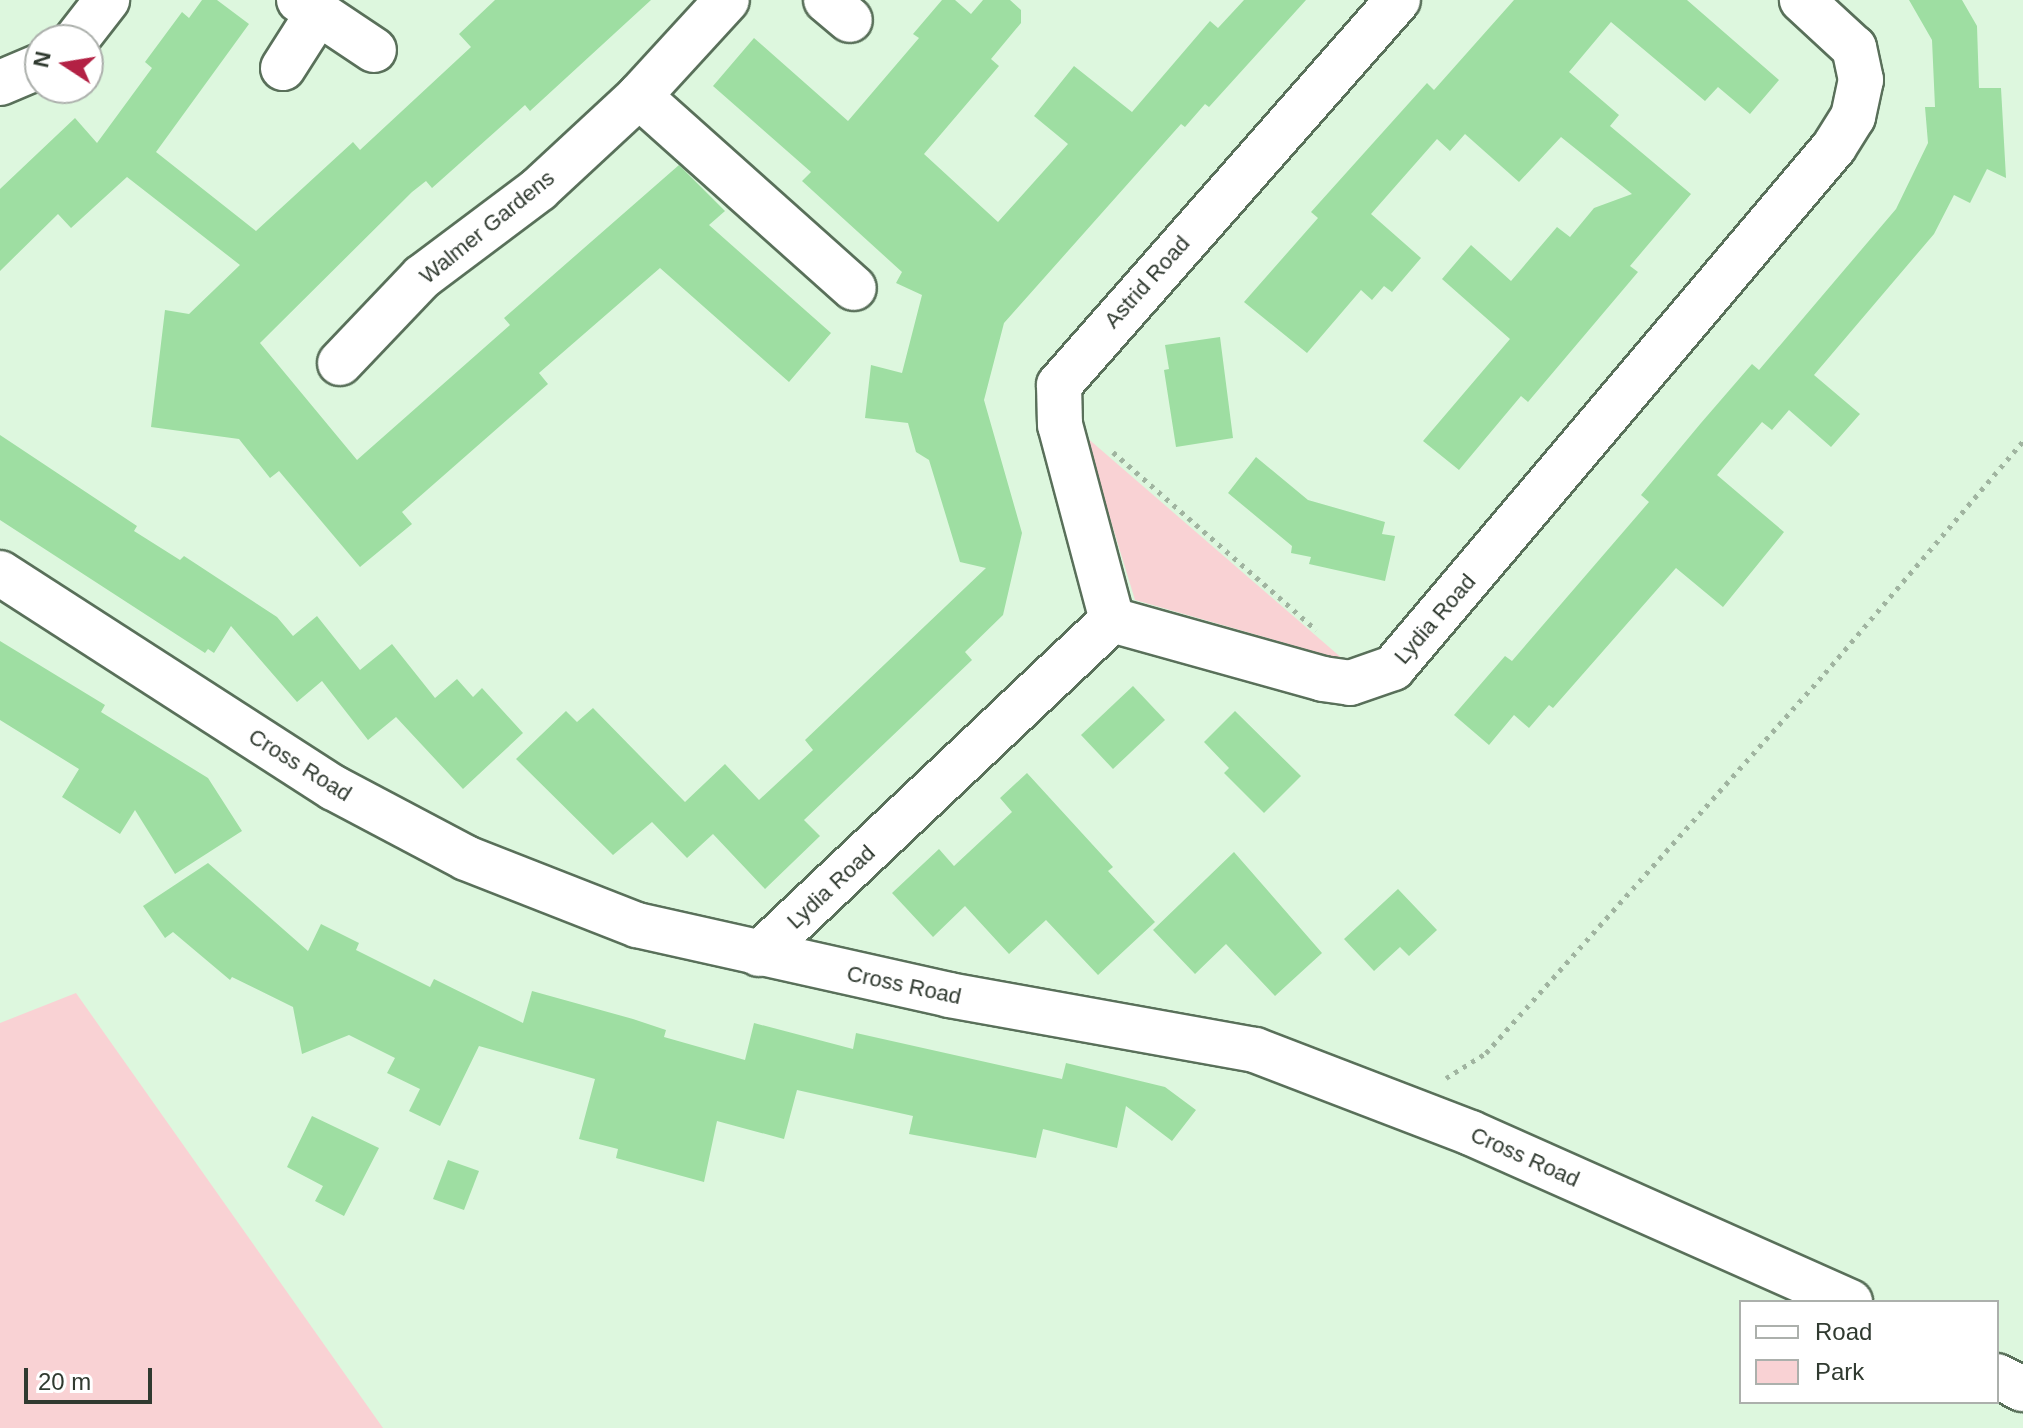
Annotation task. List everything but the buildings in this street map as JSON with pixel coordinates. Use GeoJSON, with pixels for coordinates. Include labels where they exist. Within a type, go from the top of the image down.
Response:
{"type":"FeatureCollection","features":[{"type":"Feature","properties":{"kind":"street"},"geometry":{"type":"LineString","coordinates":[[88,24],[107,0]]}},
{"type":"Feature","properties":{"kind":"street","name":"Walmer Gardens"},"geometry":{"type":"LineString","coordinates":[[340,363],[422,277],[539,189],[639,96],[727,0]]}},
{"type":"Feature","properties":{"kind":"street","name":"Astrid Road"},"geometry":{"type":"LineString","coordinates":[[1056,403],[1069,369],[1398,0]]}},
{"type":"Feature","properties":{"kind":"street","name":"Lydia Road"},"geometry":{"type":"LineString","coordinates":[[759,954],[1112,620],[1323,679],[1350,683],[1393,668],[1834,147],[1853,117],[1861,80],[1854,48],[1802,0]]}},
{"type":"Feature","properties":{"kind":"street"},"geometry":{"type":"LineString","coordinates":[[283,68],[308,6],[374,50]]}},
{"type":"Feature","properties":{"kind":"street"},"geometry":{"type":"LineString","coordinates":[[0,83],[24,73]]}},
{"type":"Feature","properties":{"kind":"street"},"geometry":{"type":"LineString","coordinates":[[639,96],[854,288]]}},
{"type":"Feature","properties":{"kind":"street"},"geometry":{"type":"LineString","coordinates":[[1056,403],[1112,620]]}},
{"type":"Feature","properties":{"kind":"street","name":"Cross Road"},"geometry":{"type":"LineString","coordinates":[[0,573],[334,788],[466,858],[637,925],[759,954],[1255,1050],[1401,1105],[1845,1300]]}},
{"type":"Feature","properties":{"kind":"street"},"geometry":{"type":"LineString","coordinates":[[1999,1377],[2023,1389]]}},
{"type":"Feature","properties":{"kind":"path"},"geometry":{"type":"LineString","coordinates":[[1056,403],[1371,678]]}},
{"type":"Feature","properties":{"kind":"path"},"geometry":{"type":"LineString","coordinates":[[1401,1105],[1486,1053],[1825,673],[2023,441]]}},
{"type":"Feature","properties":{"kind":"green space"},"geometry":{"type":"Polygon","coordinates":[[[1085,436],[1344,660],[1135,600],[1085,436]]]}},
{"type":"Feature","properties":{"kind":"green space"},"geometry":{"type":"Polygon","coordinates":[[[76,993],[383,1428],[0,1428],[0,1023],[76,993]]]}}]}
